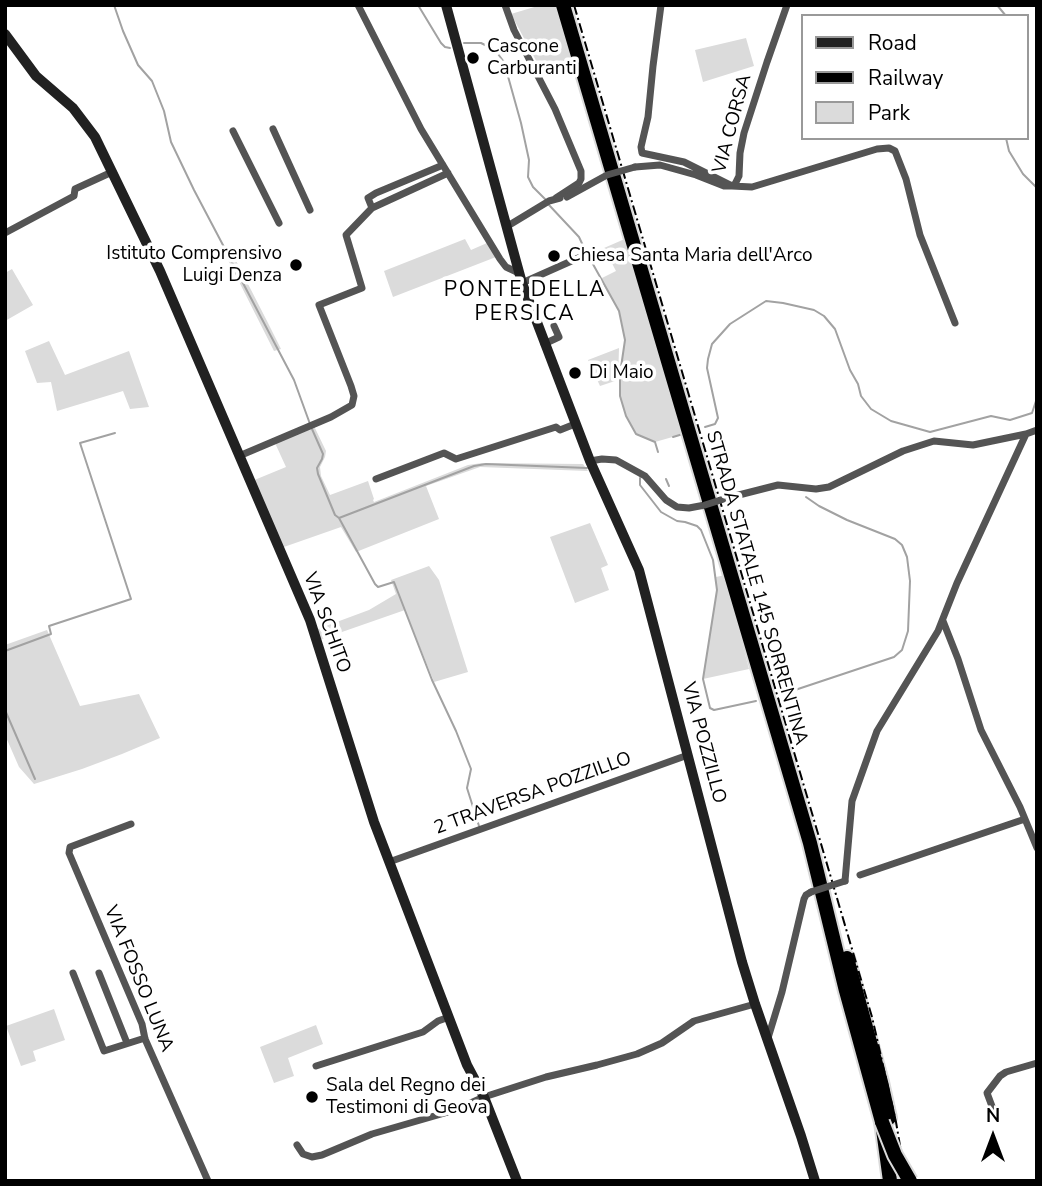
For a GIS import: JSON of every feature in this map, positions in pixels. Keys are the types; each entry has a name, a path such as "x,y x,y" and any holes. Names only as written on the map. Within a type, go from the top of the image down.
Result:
{"highway":[{"name":"STRADA STATALE 145 SORRENTINA","path":"564,5 789,770 867,1074 895,1155 911,1181"},
{"path":"816,868 830,902 879,1073 890,1181"}],"street":[{"path":"358,5 421,129 506,267 520,278 594,251"},
{"name":"VIA POZZILLO","path":"446,5 520,278 590,461 639,570 722,891 755,1004 815,1181"},
{"path":"505,5 513,30 555,109 582,179 506,227"},
{"path":"661,5 648,117 641,150 648,155 684,162 732,186 752,187 877,149 888,148 895,151 906,179 920,235 955,323"},
{"name":"VIA CORSA","path":"550,201 566,197 607,175 651,165 696,175 724,186 735,184 739,176 744,133 787,5"},
{"name":"VIA SCHITO","path":"5,34 36,76 73,108 95,137 160,271 310,620 374,822 467,1065 484,1097 517,1181"},
{"path":"273,129 310,210"},
{"path":"233,131 279,223"},
{"path":"372,208 369,198 376,193 443,165"},
{"path":"5,233 74,196 75,189 112,172"},
{"path":"239,456 352,405 354,396 351,386 318,305 362,288 346,235 372,208 448,173"},
{"path":"544,344 559,337 554,326"},
{"path":"376,479 444,453 456,459 556,427 560,430 575,424"},
{"path":"590,461 616,460 645,476 666,500 677,507 689,508 778,485 816,489 829,487 903,451 934,441 973,445 1037,430"},
{"path":"768,1039 804,900 811,892 845,881 852,801 869,749 943,621 957,583 1026,434"},
{"path":"943,621 981,730 1037,848"},
{"name":"2 TRAVERSA POZZILLO","path":"390,862 688,755"},
{"path":"860,875 1025,819"},
{"name":"VIA FOSSO LUNA","path":"131,824 70,848 69,853 142,1024 145,1038 208,1181"},
{"path":"73,973 104,1051 145,1038"},
{"path":"99,973 127,1043"},
{"path":"297,1144 303,1154 312,1157 322,1155 372,1134 455,1110 484,1097 545,1077 637,1054 662,1043 694,1021 755,1004"},
{"path":"316,1066 423,1032 449,1017"},
{"path":"993,1109 987,1093 1000,1076 1037,1063"}],"green space":[{"path":"541,5 557,5 574,58 541,70 511,14"},
{"path":"746,38 754,66 703,82 695,50"},
{"path":"627,238 683,434 655,442 636,434 626,416 620,396 625,340 619,311 600,279 616,271 604,248"},
{"path":"465,239 471,250 487,243 496,257 393,297 384,271"},
{"path":"229,247 281,349 274,351 223,250"},
{"path":"12,269 33,305 5,321 5,273"},
{"path":"49,341 65,375 129,351 149,407 130,409 123,391 57,411 51,382 37,383 25,351"},
{"path":"619,348 618,380 600,386 588,360"},
{"path":"314,426 326,451 320,467 330,495 368,481 374,502 468,465 482,463 583,464 588,471 480,467 426,486 439,519 356,552 341,527 281,548 252,481 286,467 275,443"},
{"path":"590,523 608,565 601,568 609,590 575,603 550,537"},
{"path":"429,566 439,580 468,672 434,682 405,610 319,640 315,630 369,610 396,594 391,580"},
{"path":"725,575 738,616 749,669 703,679 717,590 716,577"},
{"path":"47,630 80,706 139,694 160,738 82,769 34,784 19,767 5,735 5,645"},
{"path":"54,1009 65,1040 33,1051 36,1061 21,1066 6,1026"},
{"path":"316,1025 323,1044 288,1058 294,1076 274,1083 260,1047"}],"waterway":[{"path":"114,5 138,65 152,81 164,111 171,142 294,380 310,424"},
{"path":"418,5 441,43 450,48"},
{"path":"997,5 1004,14"},
{"path":"464,43 481,43 495,50 504,62 529,160 528,177 533,187 546,200"},
{"path":"1006,140 1009,151 1023,174 1037,188"},
{"path":"549,205 579,237 586,252"},
{"path":"589,257 619,311 625,340 620,396 626,416 636,434 655,442 658,452"},
{"path":"705,427 715,424 718,418 707,368 712,344 730,324 766,301 814,310 824,316 835,329 861,396 871,409 891,421 930,432 991,416 1010,420 1032,413 1037,398"},
{"path":"1037,370 1037,385"},
{"path":"312,429 323,454 317,468 318,474 335,515 339,518 474,466 486,464 587,468"},
{"path":"5,651 51,634 49,626 131,599 80,443 115,433"},
{"path":"673,437 683,434"},
{"path":"640,478 640,485 661,512 701,530 713,560 717,590 703,679 710,708 714,710 756,701"},
{"path":"666,479 669,486"},
{"path":"783,694 894,657 902,650 908,631 910,581 907,557 902,545 895,539 847,520 806,497"},
{"path":"339,518 375,584 378,587 394,582 432,680 471,769 467,788 479,826"},
{"path":"5,710 35,779"}],"tunnel":[{"path":"894,1154 897,1181"}],"railway":[{"path":"574,5 872,1017 896,1122 906,1181"}],"place":[{"name":"Cascone Carburanti","path":"473,58"},
{"name":"Chiesa Santa Maria dell'Arco","path":"554,256"},
{"name":"Istituto Comprensivo Luigi Denza","path":"296,265"},
{"name":"Di Maio","path":"575,373"},
{"name":"Sala del Regno dei Testimoni di Geova","path":"312,1097"}],"district":[{"name":"PONTE DELLA PERSICA","path":"525,303"}]}
